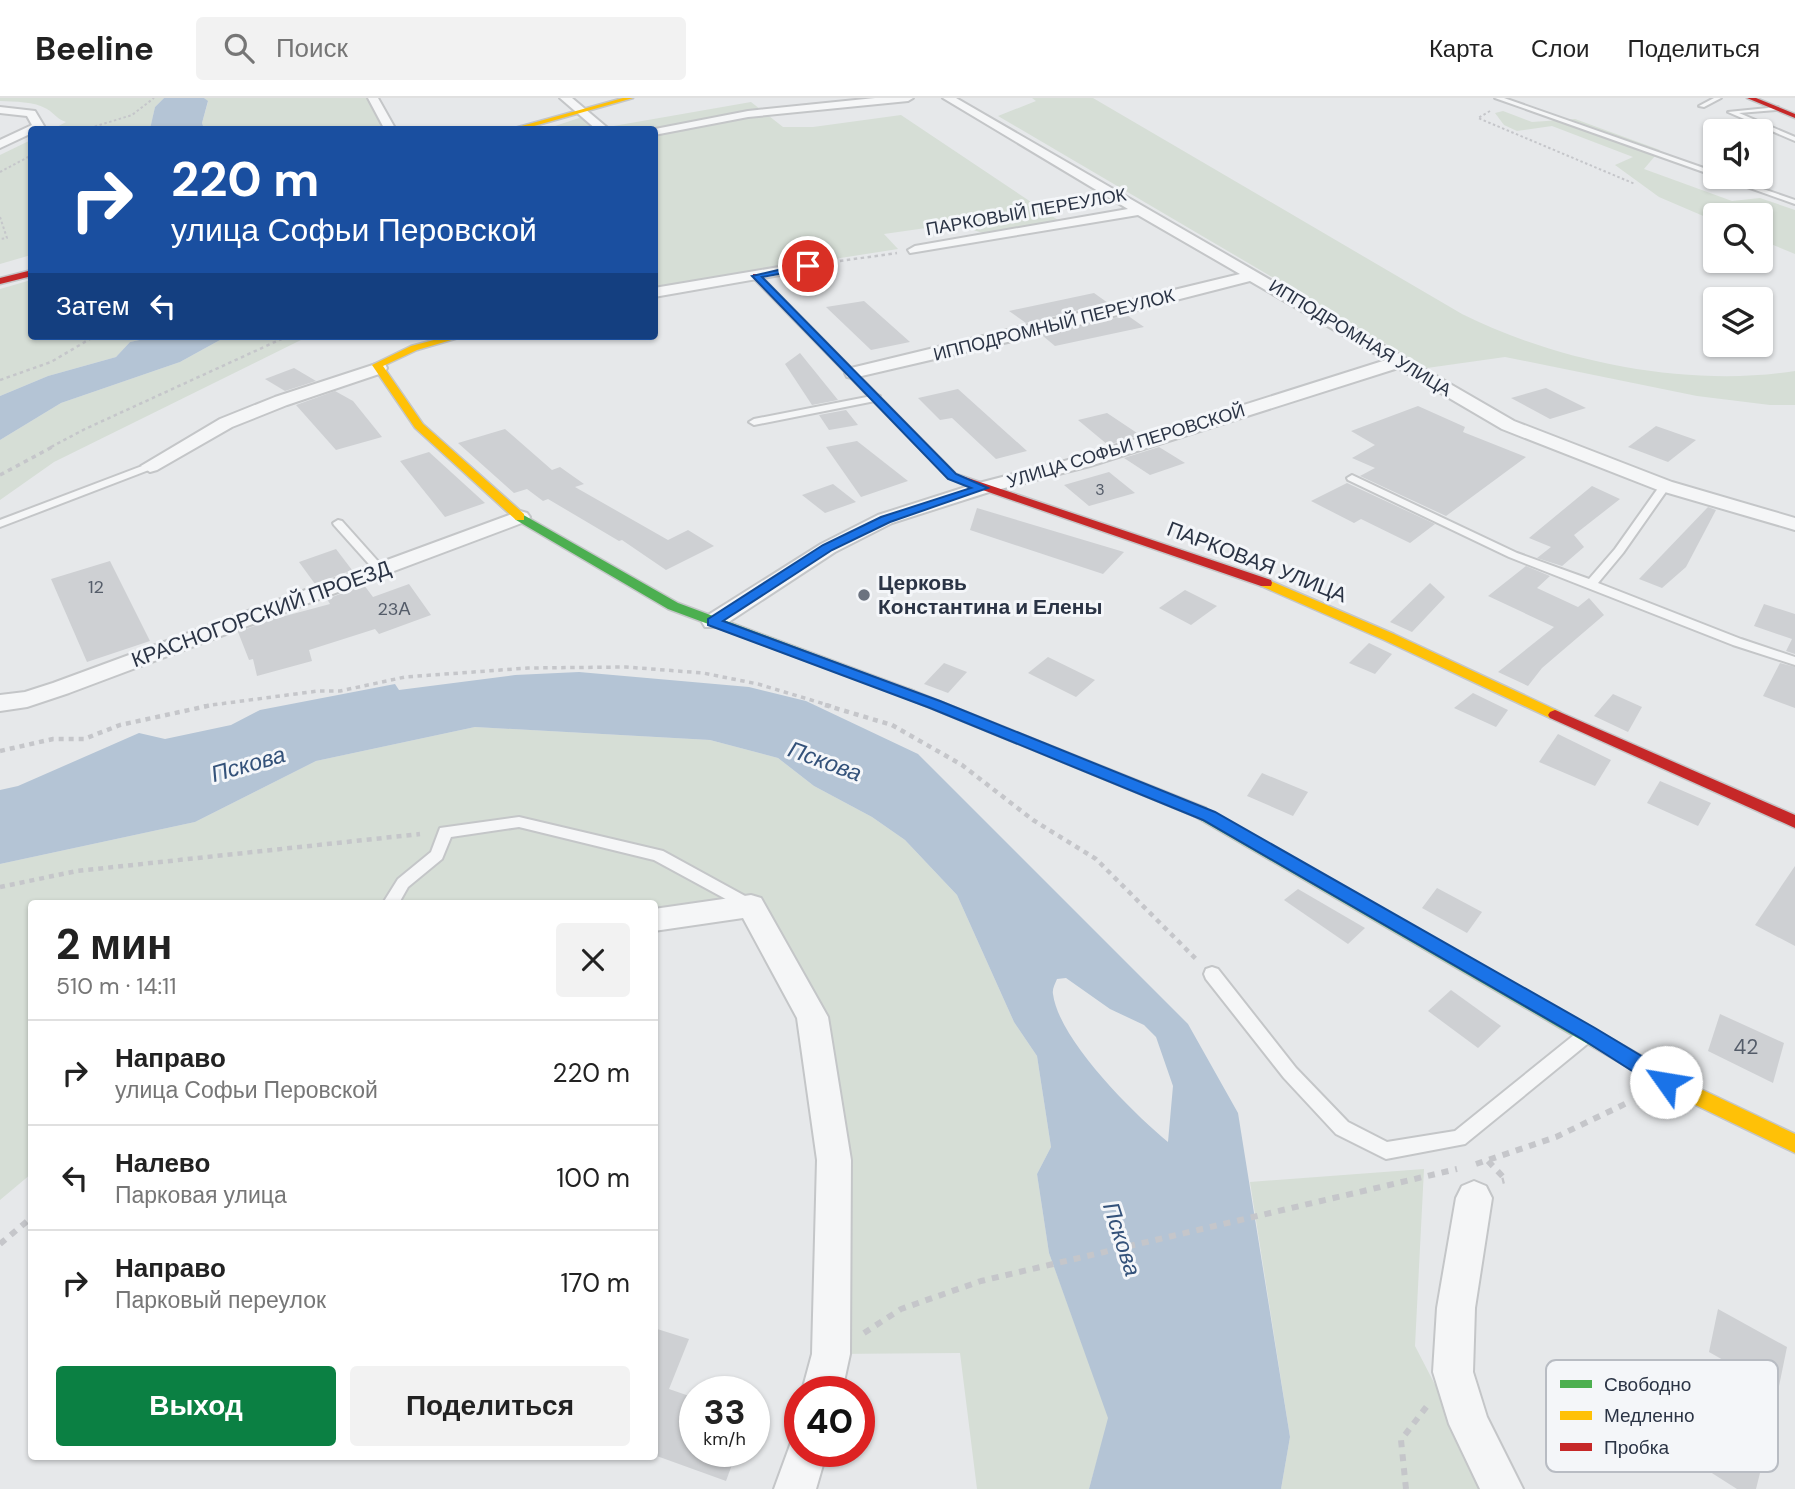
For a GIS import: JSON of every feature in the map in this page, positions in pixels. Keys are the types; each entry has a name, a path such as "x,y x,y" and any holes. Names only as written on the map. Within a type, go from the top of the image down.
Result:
{"street":[{"path":"373,98 389,126"},
{"path":"565,98 601,126"},
{"path":"545,126 630,98"},
{"path":"658,131 744,110 908,98"},
{"name":"ИППОДРОМНАЯ УЛИЦА","path":"948,98 1508,425 1665,486 1795,524"},
{"path":"1750,98 1795,116"},
{"path":"0,110 32,113 38,126"},
{"path":"523,126 584,111"},
{"path":"0,144 28,131"},
{"name":"ПАРКОВЫЙ ПЕРЕУЛОК","path":"915,250 1143,211"},
{"path":"658,292 808,266"},
{"path":"1,281 28,273"},
{"name":"ИППОДРОМНЫЙ ПЕРЕУЛОК","path":"853,373 1055,326 1255,275"},
{"name":"ПАРКОВАЯ УЛИЦА","path":"756,276 952,476 1260,582 1390,637 1626,749 1795,822"},
{"path":"150,466 226,423 378,366 414,348 445,340"},
{"name":"УЛИЦА СОФЬИ ПЕРОВСКОЙ","path":"713,622 828,548 886,519 982,488 1083,462 1398,362"},
{"path":"378,366 391,381 406,411 419,426 520,517 673,606 935,704 1209,816 1588,1033 1666,1082 1795,1143"},
{"name":"КРАСНОГОРСКИЙ ПРОЕЗД","path":"0,703 27,699 61,688 520,517"},
{"path":"658,918 751,906 813,1017 834,1160 831,1354 826,1376"},
{"path":"1490,1189 1456,1308 1453,1373 1469,1423 1502,1489"},
{"path":"795,1489 802,1467"}],"lane":[{"path":"1498,98 1703,170"},
{"path":"1702,106 1718,98"},
{"path":"1776,108 1731,112 1795,139"},
{"path":"1757,189 1795,202"},
{"path":"754,422 877,398"},
{"path":"0,524 150,466"},
{"path":"1352,478 1513,555 1737,642 1795,661"},
{"path":"1591,584 1619,551 1665,486"},
{"path":"338,523 380,570"},
{"path":"393,900 403,883 437,855 445,832 519,822 657,855 751,906"},
{"path":"1212,974 1290,1073 1342,1128 1386,1151 1459,1138 1588,1033"}],"path":[{"path":"101,126 140,113 154,98"},
{"path":"1506,101 1478,118 1635,184"},
{"path":"0,172 28,157"},
{"path":"0,217 7,238 0,239"},
{"path":"808,266 915,250"},
{"path":"0,380 51,362 88,340"},
{"path":"0,475 85,429 279,340"},
{"path":"0,751 53,739 84,739 120,724 219,703 318,691 340,691 405,677 528,668 626,667 703,673 758,684 892,725 962,765 1033,820 1096,859 1212,974"},
{"path":"0,887 77,871 445,832"},
{"path":"831,1354 901,1309 981,1281 1488,1161 1556,1137 1666,1082"},
{"path":"1488,1161 1490,1189"},
{"path":"0,1244 28,1220"},
{"path":"1406,1489 1401,1440 1453,1373"}],"shaded area":[{"path":"0,98 164,98 155,107 151,126 59,126 66,122 42,106 0,101"},
{"path":"204,98 369,98 385,126 203,126 208,102"},
{"path":"1032,98 1093,98 1462,314 1500,331 1582,358 1668,373 1712,376 1795,371 1795,405 1770,405 1697,396 1505,357 1427,368 998,116 1036,101"},
{"path":"751,102 783,127 813,127 901,115 1061,222 986,234 954,224 884,234 898,249 658,287 658,126 613,126"},
{"path":"1503,111 1532,122 1575,119 1660,150 1644,169 1732,201 1760,198 1795,210 1795,254 1773,245 1773,203 1703,203 1703,216 1659,197 1615,165 1633,157 1552,126 1517,131 1504,125 1495,113"},
{"path":"585,116 599,126 555,126"},
{"path":"28,141 28,256 0,264 0,155"},
{"path":"28,281 28,340 139,340 130,342 116,357 48,376 0,396 0,289"},
{"path":"220,340 301,340 54,462 0,500 0,440 61,403 180,362"},
{"path":"475,727 710,740 778,758 814,786 872,817 905,840 957,895 1014,1022 1037,1056 1051,1147 1037,1174 1049,1253 1109,1418 1089,1489 977,1489 960,1353 831,1354 851,1223 829,1024 765,914 658,926 658,900 28,900 28,1177 0,1200 0,864 195,822 316,761"},
{"path":"1424,1169 1415,1346 1489,1489 1281,1489 1290,1437 1250,1182"}],"water":[{"path":"164,98 204,98 208,101 203,126 151,126 155,107"},
{"path":"220,340 180,362 61,403 0,440 0,396 48,376 116,357 130,342"},
{"name":"Пскова","path":"579,672 749,687 806,701 918,754 1188,1024 1238,1113 1290,1437 1281,1489 1089,1489 1108,1418 1049,1253 1037,1174 1051,1147 1037,1056 1014,1022 957,895 905,840 872,817 814,786 778,758 710,740 475,727 316,761 195,822 0,864 0,790 18,786 139,733 165,739 231,725 260,710 395,684 399,690 515,675","holes":["1066,978 1110,1009 1144,1025 1156,1037 1173,1086 1168,1142 1118,1095 1083,1053 1058,1012 1053,992 1057,979"]}],"building":[{"path":"1094,293 1108,303 1026,323 1009,311"},
{"path":"864,301 910,342 871,350 826,307"},
{"path":"1127,315 1144,327 1055,346 1043,336"},
{"path":"800,353 838,400 812,405 785,364"},
{"path":"294,368 316,381 285,391 265,379"},
{"path":"1546,388 1586,408 1550,419 1511,398"},
{"path":"958,389 1027,451 996,459 952,418 940,420 918,398"},
{"path":"335,391 353,401 382,437 336,450 296,405"},
{"path":"1418,406 1465,427 1463,432 1526,457 1446,516 1360,476 1375,468 1352,458 1375,445 1351,431"},
{"path":"846,410 858,425 829,430 819,415"},
{"path":"1107,413 1140,435 1108,445 1078,420"},
{"path":"1656,426 1696,440 1668,462 1628,447"},
{"path":"505,429 552,470 560,467 584,484 575,487 668,540 688,530 714,546 666,570 622,540 619,541 548,499 543,501 527,489 514,493 458,443"},
{"path":"857,441 908,481 861,497 826,447"},
{"path":"1159,447 1185,463 1150,475 1124,458"},
{"path":"429,452 485,503 445,517 400,461"},
{"path":"1109,472 1135,493 1089,506 1064,485"},
{"path":"1347,483 1435,524 1410,543 1361,519 1354,523 1311,501"},
{"path":"833,484 856,502 825,513 802,495"},
{"path":"1592,486 1620,499 1574,535 1584,547 1562,566 1537,558 1551,547 1529,538"},
{"path":"1708,507 1716,510 1686,567 1662,588 1639,579"},
{"path":"977,508 1124,552 1103,574 970,530"},
{"path":"336,549 352,570 315,584 299,562"},
{"path":"110,561 150,641 87,662 51,579"},
{"path":"1526,566 1550,576 1537,588 1578,607 1589,598 1604,615 1542,668 1528,686 1498,672 1554,627 1488,596"},
{"path":"1430,583 1445,597 1412,632 1390,622"},
{"path":"409,584 431,615 379,634 375,629 309,650 312,661 257,676 253,659 249,660 238,632 330,604 327,599 364,585 373,597"},
{"path":"1185,590 1217,606 1191,625 1159,608"},
{"path":"1764,604 1795,614 1795,654 1786,651 1792,639 1754,626"},
{"path":"1369,643 1392,654 1375,674 1349,663"},
{"path":"1048,657 1095,680 1076,697 1028,673"},
{"path":"944,663 967,672 948,693 924,684"},
{"path":"1780,663 1795,667 1795,708 1763,696"},
{"path":"1473,693 1508,710 1496,727 1454,708"},
{"path":"1613,694 1642,707 1628,732 1594,716"},
{"path":"1558,734 1611,760 1595,786 1539,762"},
{"path":"1262,773 1308,792 1293,816 1247,796"},
{"path":"1660,781 1711,803 1698,826 1647,803"},
{"path":"1795,866 1795,946 1755,925"},
{"path":"1437,888 1482,912 1467,933 1422,908"},
{"path":"1298,889 1365,928 1348,944 1284,900"},
{"path":"1451,990 1501,1026 1478,1048 1428,1011"},
{"path":"1720,1014 1784,1043 1773,1083 1708,1051"},
{"path":"1718,1309 1787,1347 1778,1391 1778,1360 1723,1360 1709,1352"},
{"path":"658,1329 689,1339 669,1389 679,1392 679,1464 658,1456"},
{"path":"687,1467 731,1467 726,1481"},
{"path":"1710,1472 1760,1472 1756,1489 1737,1489"}],"traffic: fast":[{"path":"520,517 673,606 909,694"},
{"path":"1200,812 1688,1092"}],"traffic: slow":[{"path":"525,126 630,98"},
{"path":"445,340 414,348 377,365 419,426 520,517"},
{"path":"1266,583 1555,715"},
{"path":"909,694 1200,812"},
{"path":"1688,1092 1795,1144"}],"traffic: jam":[{"path":"1750,98 1795,116"},
{"path":"0,281 28,274"},
{"path":"756,276 952,476 1266,583"},
{"path":"1555,715 1795,822"}],"place":[{"name":"Церковь Константина и Елены","path":"864,595"}],"route":[{"path":"808,266 756,276 952,476 982,488 886,519 828,548 713,622 935,704 1209,816 1588,1033 1666,1082"}]}
